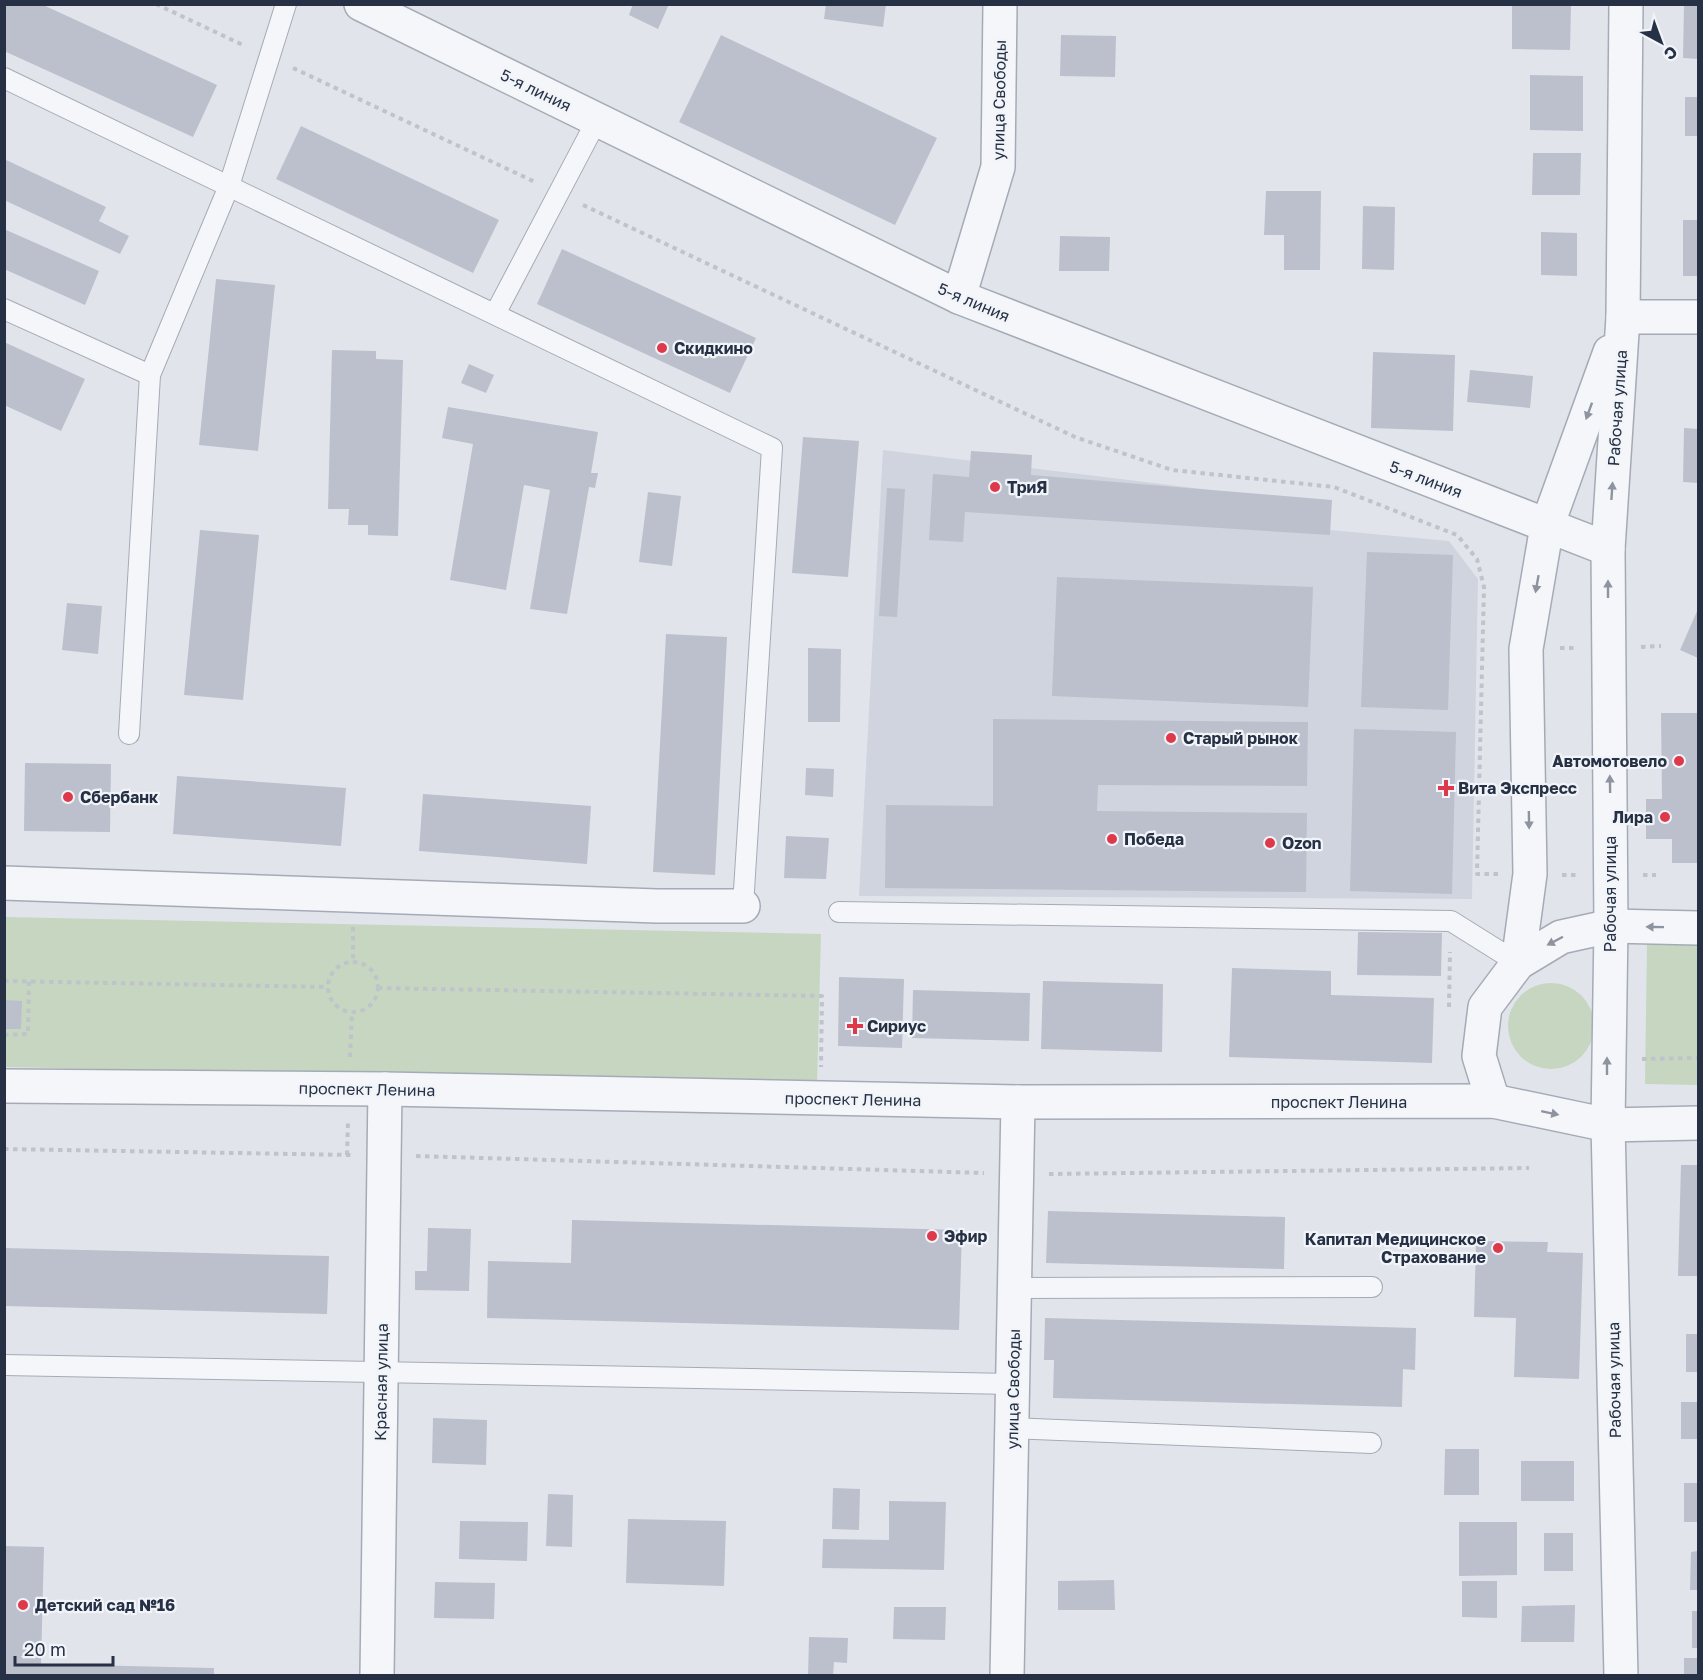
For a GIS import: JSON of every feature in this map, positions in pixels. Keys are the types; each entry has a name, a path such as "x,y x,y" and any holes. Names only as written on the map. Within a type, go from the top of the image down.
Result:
{"street":[{"name":"5-я линия","path":"361,4 959,297 1608,549"},
{"name":"улица Свободы","path":"959,297 998,167 1000,4"},
{"name":"Рабочая улица","path":"1621,1676 1607,1059 1611,926 1608,549 1623,316 1626,4"},
{"path":"1518,963 1530,874 1526,649 1547,526 1623,316 1698,317"},
{"path":"4,883 657,906 743,906"},
{"path":"1492,1101 1479,1056 1485,1006 1518,963 1561,937 1611,926 1698,928"},
{"name":"проспект Ленина","path":"4,1086 385,1089 1018,1102 1492,1101 1608,1125 1698,1123"},
{"name":"Красная улица","path":"377,1676 385,1089"},
{"name":"улица Свободы","path":"1007,1676 1018,1102"}],"lane":[{"path":"129,734 150,375 229,186 286,4"},
{"path":"4,78 772,448 743,906"},
{"path":"495,314 597,120"},
{"path":"4,309 150,375"},
{"path":"839,912 1451,921 1518,963"},
{"path":"1015,1288 1372,1287"},
{"path":"4,1365 1013,1384"},
{"path":"1012,1428 1371,1443"}],"path":[{"path":"156,4 1075,437 1172,470 1334,487 1457,535 1477,559 1484,587 1477,874 1656,875"},
{"path":"1483,650 1661,646"},
{"path":"1449,1011 1451,921"},
{"path":"353,962 371,970 378,988 376,997 370,1005 352,1013 335,1005 327,987 335,969 353,962"},
{"path":"4,981 327,987"},
{"path":"4,1035 28,1034 29,981"},
{"path":"378,988 822,996 820,1098"},
{"path":"1607,1059 1698,1058"},
{"path":"4,1149 384,1155 1017,1174 1529,1168"}],"shaded area":[{"name":"Старый рынок","path":"883,450 1325,504 1330,530 1449,541 1478,579 1472,899 859,896"}],"green space":[{"path":"5,917 821,934 817,1084 5,1067"},
{"path":"1647,943 1698,944 1698,1085 1645,1084"},
{"path":"1551,983 1575,990 1587,1002 1594,1026 1587,1050 1575,1062 1551,1069 1527,1062 1515,1050 1508,1026 1515,1002 1527,990"}],"building":[{"path":"4,4 41,4 217,85 193,137 4,51"},
{"path":"633,4 669,4 658,29 629,15"},
{"path":"826,4 886,4 883,27 824,19"},
{"path":"1512,4 1571,5 1570,50 1512,49"},
{"path":"1684,4 1698,4 1698,59 1683,58"},
{"path":"721,35 937,138 895,225 679,122"},
{"path":"1061,35 1116,36 1115,77 1060,76"},
{"path":"1530,75 1583,76 1583,131 1530,130"},
{"path":"1685,97 1698,97 1698,136 1685,136"},
{"path":"301,126 499,220 473,273 276,179"},
{"path":"1533,153 1581,153 1580,195 1532,195"},
{"path":"4,159 106,207 99,221 129,236 120,254 4,200"},
{"path":"1266,191 1321,191 1320,270 1284,270 1284,235 1264,235"},
{"path":"1363,206 1395,207 1394,270 1362,269"},
{"path":"1683,220 1698,220 1698,276 1683,276"},
{"path":"4,229 99,271 85,305 4,269"},
{"path":"1541,232 1577,233 1577,276 1541,275"},
{"path":"1060,236 1110,237 1109,271 1059,271"},
{"path":"562,249 756,338 730,393 537,304"},
{"path":"216,279 275,285 258,451 199,445"},
{"path":"4,342 85,379 61,431 4,405"},
{"path":"332,350 376,351 376,359 403,360 398,536 368,535 368,525 348,525 349,509 328,509"},
{"path":"1373,352 1455,355 1453,431 1371,428"},
{"path":"469,364 494,375 486,393 461,383"},
{"path":"1470,370 1533,376 1530,408 1467,402"},
{"path":"448,407 598,432 591,473 598,473 595,488 589,487 567,614 530,609 550,490 524,485 506,590 450,580 473,444 442,438"},
{"path":"1684,428 1698,429 1698,483 1683,482"},
{"path":"803,437 859,441 848,577 792,573"},
{"path":"971,451 1032,455 1031,475 1332,500 1330,535 965,512 963,542 929,540 933,474 969,477"},
{"path":"887,488 905,489 897,617 879,616"},
{"path":"648,492 681,496 672,566 639,562"},
{"path":"200,530 259,535 243,700 184,695"},
{"path":"1367,552 1453,555 1448,710 1361,707"},
{"path":"1057,577 1313,587 1308,707 1052,696"},
{"path":"67,603 102,606 98,654 62,650"},
{"path":"1698,609 1698,658 1680,650"},
{"path":"666,634 727,637 715,875 653,872"},
{"path":"808,648 841,649 840,722 808,722"},
{"path":"1661,713 1698,713 1698,863 1672,863 1672,839 1646,839 1646,799 1662,799"},
{"path":"993,719 1308,722 1307,786 1098,785 1097,811 1307,813 1306,892 885,888 886,805 993,806"},
{"path":"1354,729 1456,732 1452,894 1350,891"},
{"name":"Сбербанк","path":"25,763 111,764 110,832 24,831"},
{"path":"806,768 834,769 833,797 805,795"},
{"path":"177,776 346,788 341,846 173,834"},
{"path":"423,794 591,806 587,864 419,851"},
{"path":"786,836 829,838 826,879 784,878"},
{"path":"1358,932 1442,933 1441,976 1357,975"},
{"path":"1232,968 1331,971 1331,995 1434,998 1432,1063 1229,1057"},
{"path":"839,977 904,979 902,1048 838,1046"},
{"path":"1043,981 1163,984 1162,1052 1041,1049"},
{"path":"913,990 1030,993 1029,1041 912,1038"},
{"path":"4,1000 22,1001 21,1029 4,1029"},
{"path":"1681,1165 1698,1165 1698,1276 1678,1276"},
{"path":"1048,1211 1285,1217 1284,1269 1046,1263"},
{"path":"572,1220 962,1230 959,1330 487,1318 488,1261 571,1263"},
{"path":"428,1228 471,1229 469,1291 415,1290 415,1271 427,1271"},
{"path":"1476,1241 1548,1242 1547,1252 1583,1253 1579,1379 1514,1377 1516,1318 1474,1317"},
{"path":"4,1248 329,1256 327,1314 4,1306"},
{"path":"1045,1318 1416,1328 1415,1370 1403,1369 1402,1407 1053,1398 1054,1360 1044,1360"},
{"path":"1686,1334 1698,1334 1698,1372 1686,1372"},
{"path":"1681,1402 1698,1402 1698,1439 1681,1439"},
{"path":"433,1418 487,1420 486,1465 432,1463"},
{"path":"1445,1449 1479,1449 1479,1495 1444,1495"},
{"path":"1521,1461 1574,1461 1574,1501 1521,1501"},
{"path":"1684,1483 1698,1483 1698,1522 1684,1522"},
{"path":"833,1488 860,1489 859,1530 832,1529"},
{"path":"548,1494 573,1495 572,1547 546,1546"},
{"path":"889,1501 946,1502 944,1570 822,1568 823,1539 889,1540"},
{"path":"628,1519 726,1521 724,1586 626,1583"},
{"path":"460,1521 528,1522 527,1561 459,1559"},
{"path":"1459,1522 1517,1522 1517,1575 1459,1576"},
{"path":"1544,1533 1573,1533 1573,1571 1544,1571"},
{"name":"Детский сад №16","path":"4,1546 44,1547 41,1664 214,1668 214,1676 4,1676"},
{"path":"1698,1551 1698,1590 1690,1590 1691,1552"},
{"path":"1114,1580 1115,1610 1058,1610 1058,1581"},
{"path":"1462,1581 1497,1581 1497,1618 1462,1617"},
{"path":"435,1582 495,1583 494,1619 434,1618"},
{"path":"1575,1605 1574,1642 1521,1642 1522,1606"},
{"path":"894,1607 946,1607 945,1640 893,1639"},
{"path":"1692,1611 1698,1611 1698,1648 1692,1648"},
{"path":"809,1637 848,1638 847,1663 834,1662 833,1676 808,1676"},
{"path":"1684,1658 1698,1658 1698,1676 1684,1676"}],"place":[{"name":"Скидкино","path":"662,348"},
{"name":"ТриЯ","path":"995,487"},
{"name":"Старый рынок","path":"1171,738"},
{"name":"Автомотовело","path":"1679,761"},
{"name":"Вита Экспресс","path":"1446,788"},
{"name":"Сбербанк","path":"68,797"},
{"name":"Лира","path":"1665,817"},
{"name":"Победа","path":"1112,839"},
{"name":"Ozon","path":"1270,843"},
{"name":"Сириус","path":"855,1026"},
{"name":"Эфир","path":"932,1236"},
{"name":"Капитал Медицинское Страхование","path":"1498,1248"},
{"name":"Детский сад №16","path":"23,1605"}]}
